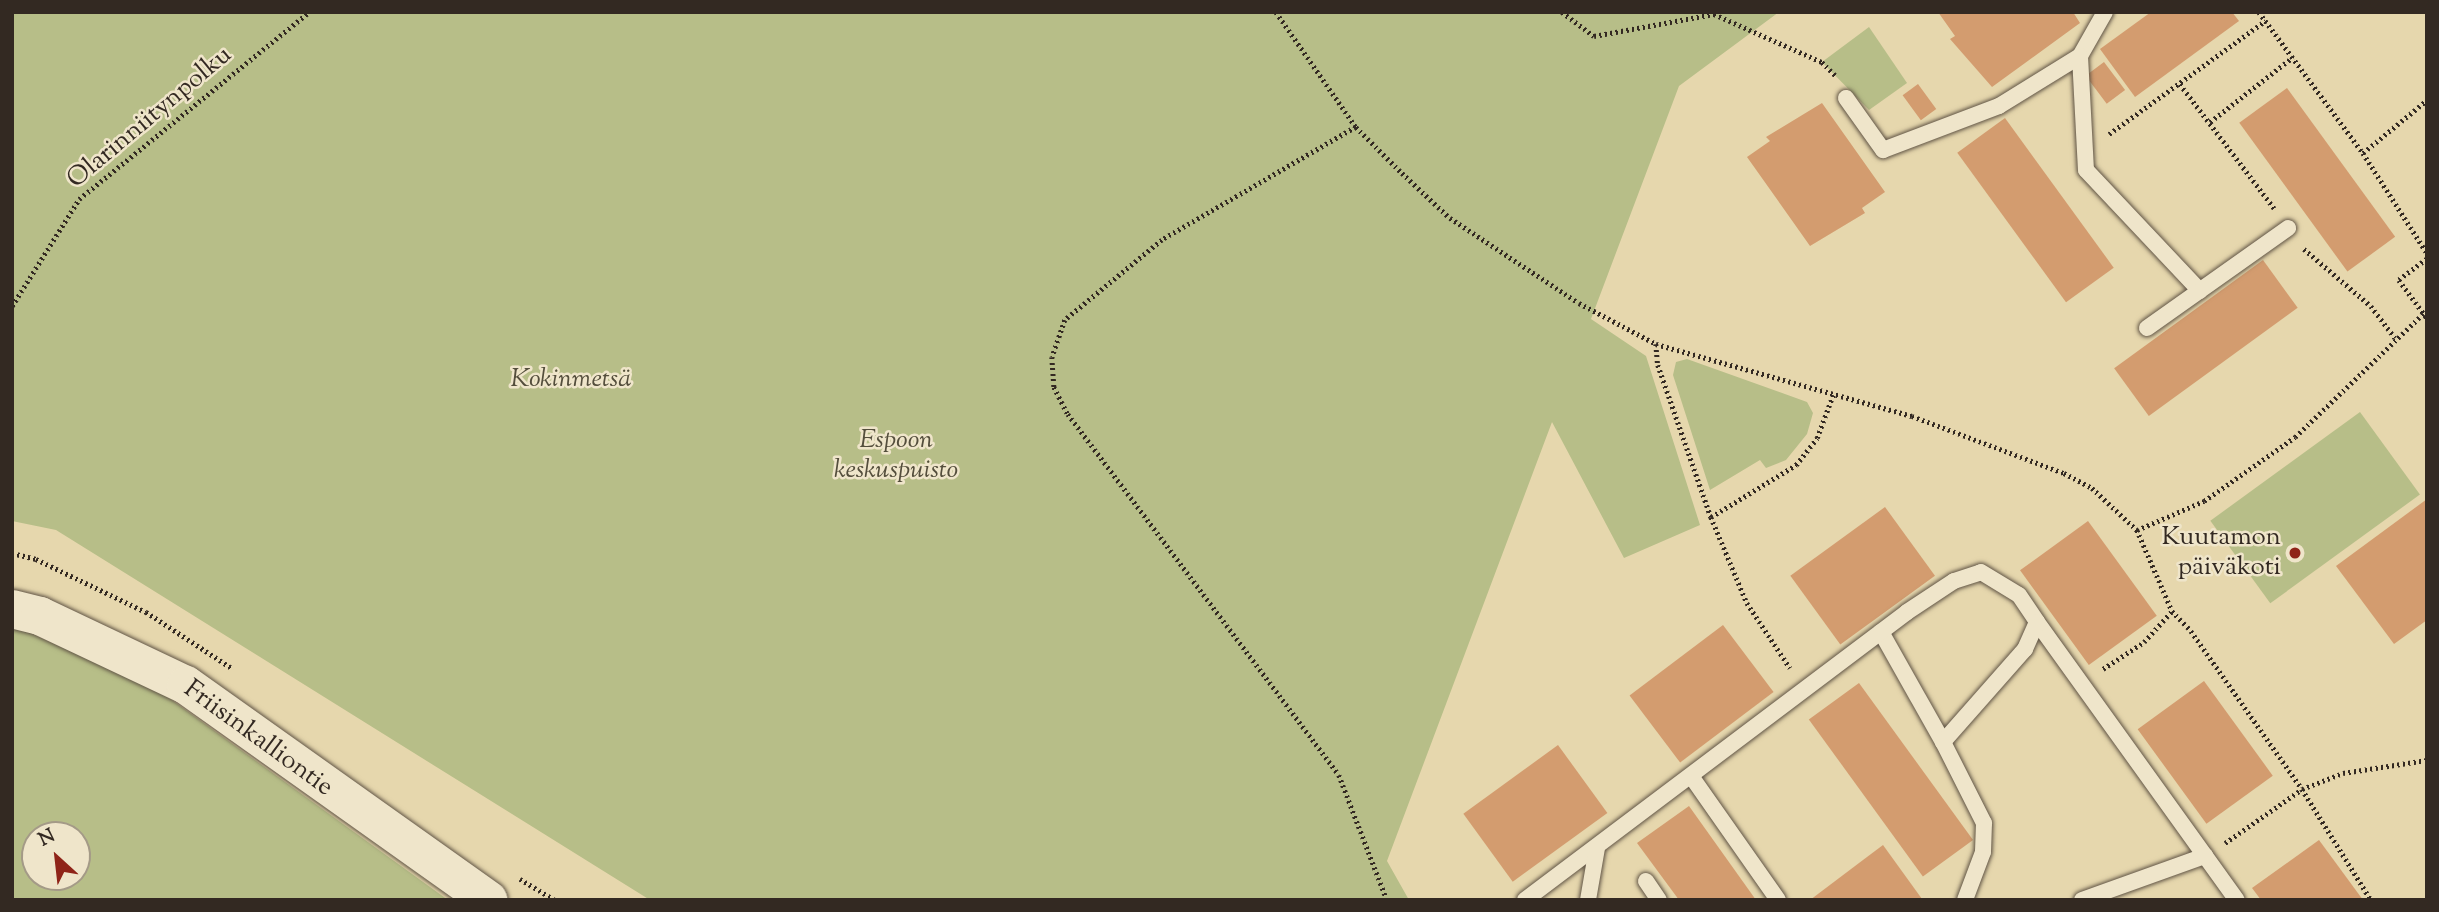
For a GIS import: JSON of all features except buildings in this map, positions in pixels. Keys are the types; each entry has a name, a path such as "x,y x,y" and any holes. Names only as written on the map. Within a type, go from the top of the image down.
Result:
{"main road":[{"name":"Friisinkalliontie","path":"12,609 82,635 186,685 488,900"}],"lane":[{"path":"1846,98 1883,150 1999,106 2080,56 2105,12"},
{"path":"2080,56 2086,170 2200,290"},
{"path":"2147,328 2288,229"},
{"path":"1531,898 1881,632 1954,581 1981,572 2019,595 2236,900"},
{"path":"1944,742 2025,649 2037,622"},
{"path":"1881,632 1944,742 1984,823 1980,863 1965,900"},
{"path":"1691,776 1778,900"},
{"path":"1588,900 1597,848"},
{"path":"2082,900 2205,856"},
{"path":"1646,881 1660,900"}],"path":[{"name":"Olarinniitynpolku","path":"12,306 79,199 309,12"},
{"path":"1276,12 1356,127 1450,218 1579,303 1656,344 1912,416 2064,473 2092,488 2137,530 2172,611 2191,631 2302,789 2371,900"},
{"path":"1562,12 1594,36 1714,14 1822,62 1841,82"},
{"path":"2259,12 2363,153 2427,253"},
{"path":"2084,136 2113,133 2265,21"},
{"path":"2210,122 2293,57"},
{"path":"2180,84 2299,245 2371,306 2395,338"},
{"path":"2363,153 2427,100"},
{"path":"1356,127 1162,240 1065,320 1052,357 1054,387 1068,414 1339,775 1387,900"},
{"path":"2137,530 2204,501 2295,437 2395,338 2425,316 2399,280 2427,259"},
{"path":"1656,344 1658,365 1711,517 1747,603 1805,690"},
{"path":"1711,517 1796,465 1817,438 1833,395"},
{"path":"2082,684 2144,642 2172,611"},
{"path":"2205,856 2302,789 2343,773 2427,760"}],"green space":[{"name":"Kokinmetsä","path":"12,12 1779,12 1679,86 1591,319 1646,356 1700,525 1624,558 1552,422 1387,861 1409,900 650,900 56,530 12,521"},
{"path":"1869,27 1907,83 1869,110 1822,62"},
{"path":"1687,359 1807,402 1813,413 1807,434 1786,460 1766,468 1760,460 1710,490 1673,375 1676,362"},
{"path":"2360,412 2420,495 2270,603 2210,521"},
{"path":"12,625 158,690 448,900 12,900"}],"place":[{"name":"Kuutamon päiväkoti","path":"2295,553"}],"park label":[{"name":"Espoon keskuspuisto","path":"896,456"}]}
